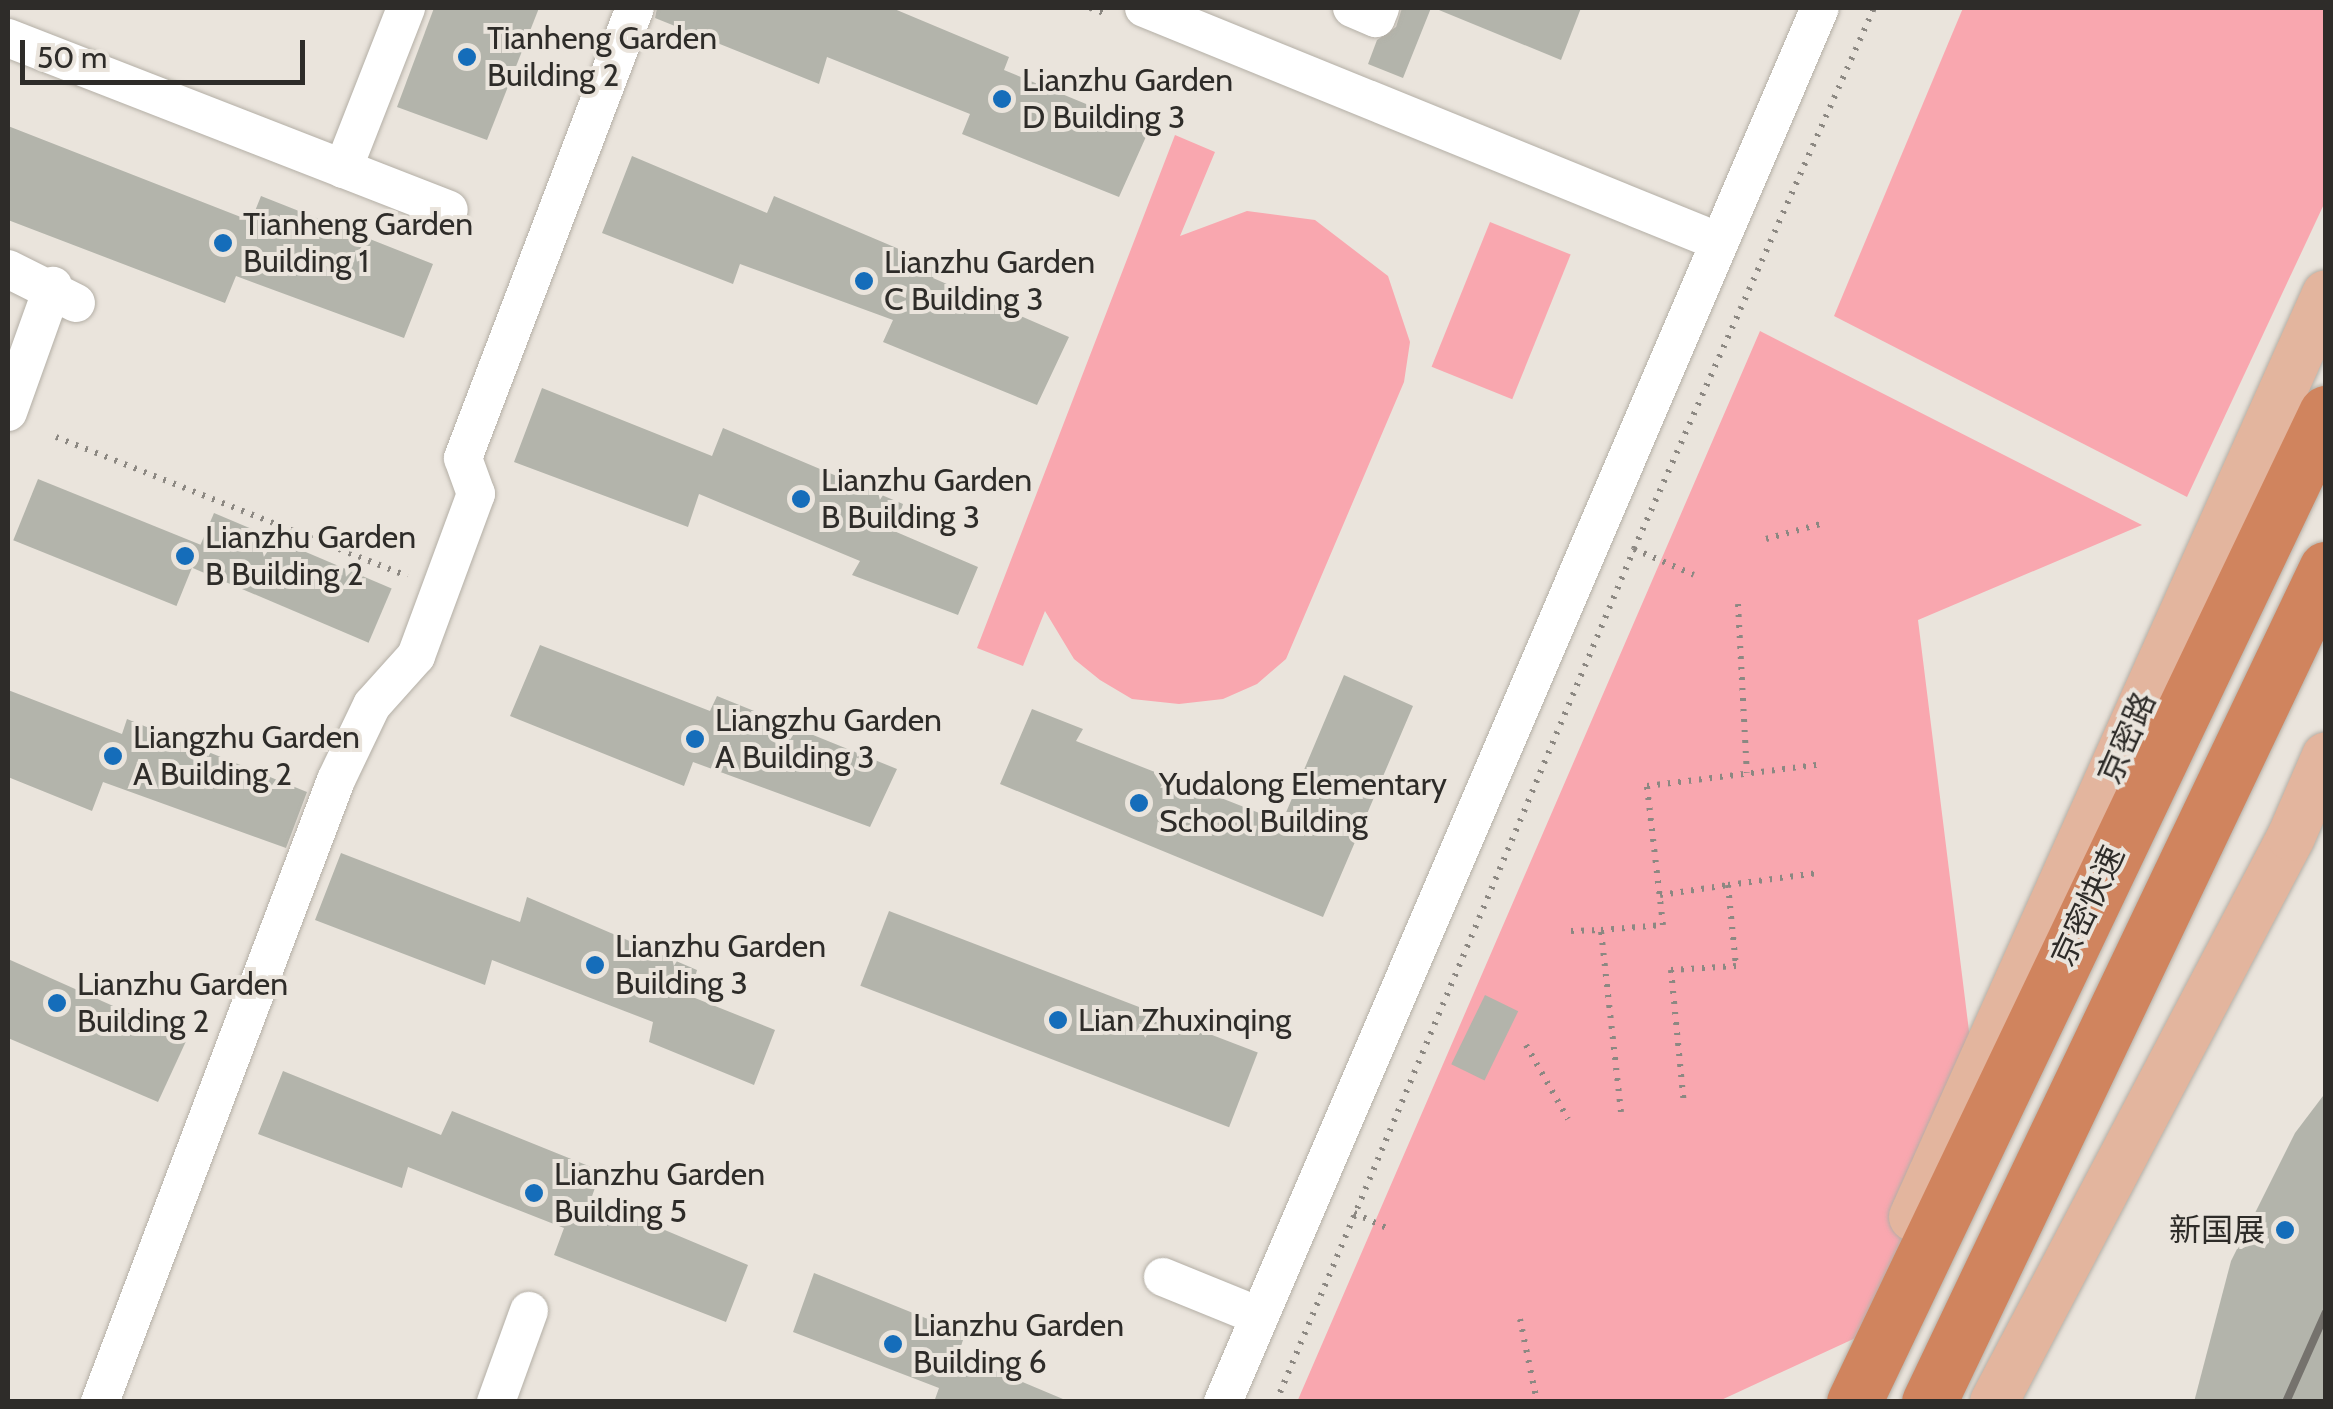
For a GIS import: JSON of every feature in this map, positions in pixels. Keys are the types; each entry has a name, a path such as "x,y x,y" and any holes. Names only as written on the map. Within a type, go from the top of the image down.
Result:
{"highway":[{"name":"京密快速","path":"1854,1402 2326,413"},
{"path":"1929,1402 2326,569"}],"main road":[{"name":"京密路","path":"1830,1402 2326,294"},
{"path":"1994,1402 2291,836 2326,756"}],"street":[{"path":"343,169 406,8"},
{"path":"100,1402 336,780 372,705 416,656 476,494 463,458 635,8"},
{"path":"1144,8 1353,75 1718,241"},
{"path":"1352,8 1376,18 1380,8"},
{"path":"1223,1402 1820,8"},
{"path":"8,38 449,210"},
{"path":"8,268 64,295 8,412"},
{"path":"1163,1277 1259,1316"},
{"path":"496,1402 529,1311"}],"path":[{"path":"1276,1402 1634,550 1874,8"},
{"path":"56,437 441,590"},
{"path":"1766,539 1821,524"},
{"path":"1634,550 1694,575"},
{"path":"1738,604 1747,773"},
{"path":"1571,931 1662,925 1647,786 1823,764"},
{"path":"1659,896 1818,873"},
{"path":"1684,1104 1671,970 1736,966 1728,886"},
{"path":"1601,930 1620,1112"},
{"path":"1526,1044 1568,1120"},
{"path":"1354,1213 1391,1230"},
{"path":"1520,1319 1537,1402"}],"shaded area":[{"path":"1963,8 2325,8 2325,202 2187,497 1834,316"},
{"path":"1175,135 1215,152 1180,236 1247,211 1315,220 1388,276 1410,342 1404,382 1286,659 1257,684 1223,699 1179,704 1132,699 1100,680 1074,659 1045,611 1023,666 977,648"},
{"path":"1490,222 1571,255 1512,399 1432,367"},
{"path":"1760,331 2142,525 1918,620 1984,1152 1912,1312 1719,1401 1297,1402"}],"building":[{"name":"Tianheng Garden Building 2","path":"434,8 539,8 487,140 397,107"},
{"name":"Lianzhu Garden D Building 3","path":"657,8 892,8 1009,57 1004,70 1149,130 1119,197 962,134 970,114 827,57 819,84 655,18"},
{"path":"1402,8 1431,8 1403,78 1368,64 1377,40 1396,27"},
{"path":"1434,8 1581,8 1561,60"},
{"name":"Tianheng Garden Building 1","path":"8,126 251,221 261,196 433,264 404,338 236,276 225,303 8,220"},
{"name":"Lianzhu Garden C Building 3","path":"632,156 767,213 774,196 939,266 933,278 1069,337 1037,405 883,342 893,320 740,264 733,284 602,233"},
{"name":"Lianzhu Garden B Building 3","path":"542,388 712,456 723,428 903,504 894,531 978,567 958,615 852,575 860,561 699,494 688,527 514,462"},
{"path":"38,479 201,545 176,606 13,540"},
{"path":"214,513 392,588 369,643 191,567"},
{"name":"Liangzhu Garden A Building 3","path":"540,645 710,711 717,696 897,769 870,827 693,762 684,786 510,716"},
{"name":"Yudalong Elementary School Building","path":"1344,675 1413,706 1323,917 1000,784 1032,709 1083,729 1076,741 1282,822"},
{"name":"Liangzhu Garden A Building 2","path":"8,690 122,734 127,719 307,792 286,848 103,782 92,811 8,777"},
{"name":"Lianzhu Garden Building 3","path":"341,853 520,922 527,897 697,970 690,996 775,1030 754,1085 649,1042 653,1022 492,960 485,985 315,920"},
{"name":"Lian Zhuxinqing","path":"889,911 1258,1053 1229,1127 860,986"},
{"name":"Lianzhu Garden Building 2","path":"8,959 187,1039 158,1102 8,1038"},
{"path":"1485,995 1518,1011 1485,1080 1451,1064"},
{"name":"Lianzhu Garden Building 5","path":"283,1071 441,1135 452,1111 601,1171 591,1199 748,1265 726,1322 554,1255 564,1228 408,1167 402,1188 258,1134"},
{"name":"新国展","path":"2326,1092 2326,1402 2194,1402 2231,1261 2295,1133"},
{"name":"Lianzhu Garden Building 6","path":"814,1273 965,1334 958,1355 1070,1402 934,1402 939,1388 793,1332"}],"railway":[{"path":"2286,1402 2326,1312"}],"place":[{"name":"Tianheng Garden Building 2","path":"467,57"},
{"name":"Lianzhu Garden D Building 3","path":"1002,99"},
{"name":"Tianheng Garden Building 1","path":"223,243"},
{"name":"Lianzhu Garden C Building 3","path":"864,281"},
{"name":"Lianzhu Garden B Building 3","path":"801,499"},
{"name":"Lianzhu Garden B Building 2","path":"185,556"},
{"name":"Liangzhu Garden A Building 3","path":"695,739"},
{"name":"Liangzhu Garden A Building 2","path":"113,756"},
{"name":"Yudalong Elementary School Building","path":"1139,803"},
{"name":"Lianzhu Garden Building 3","path":"595,965"},
{"name":"Lianzhu Garden Building 2","path":"57,1003"},
{"name":"Lian Zhuxinqing","path":"1058,1020"},
{"name":"Lianzhu Garden Building 5","path":"534,1193"},
{"name":"新国展","path":"2285,1230"},
{"name":"Lianzhu Garden Building 6","path":"893,1344"}]}
